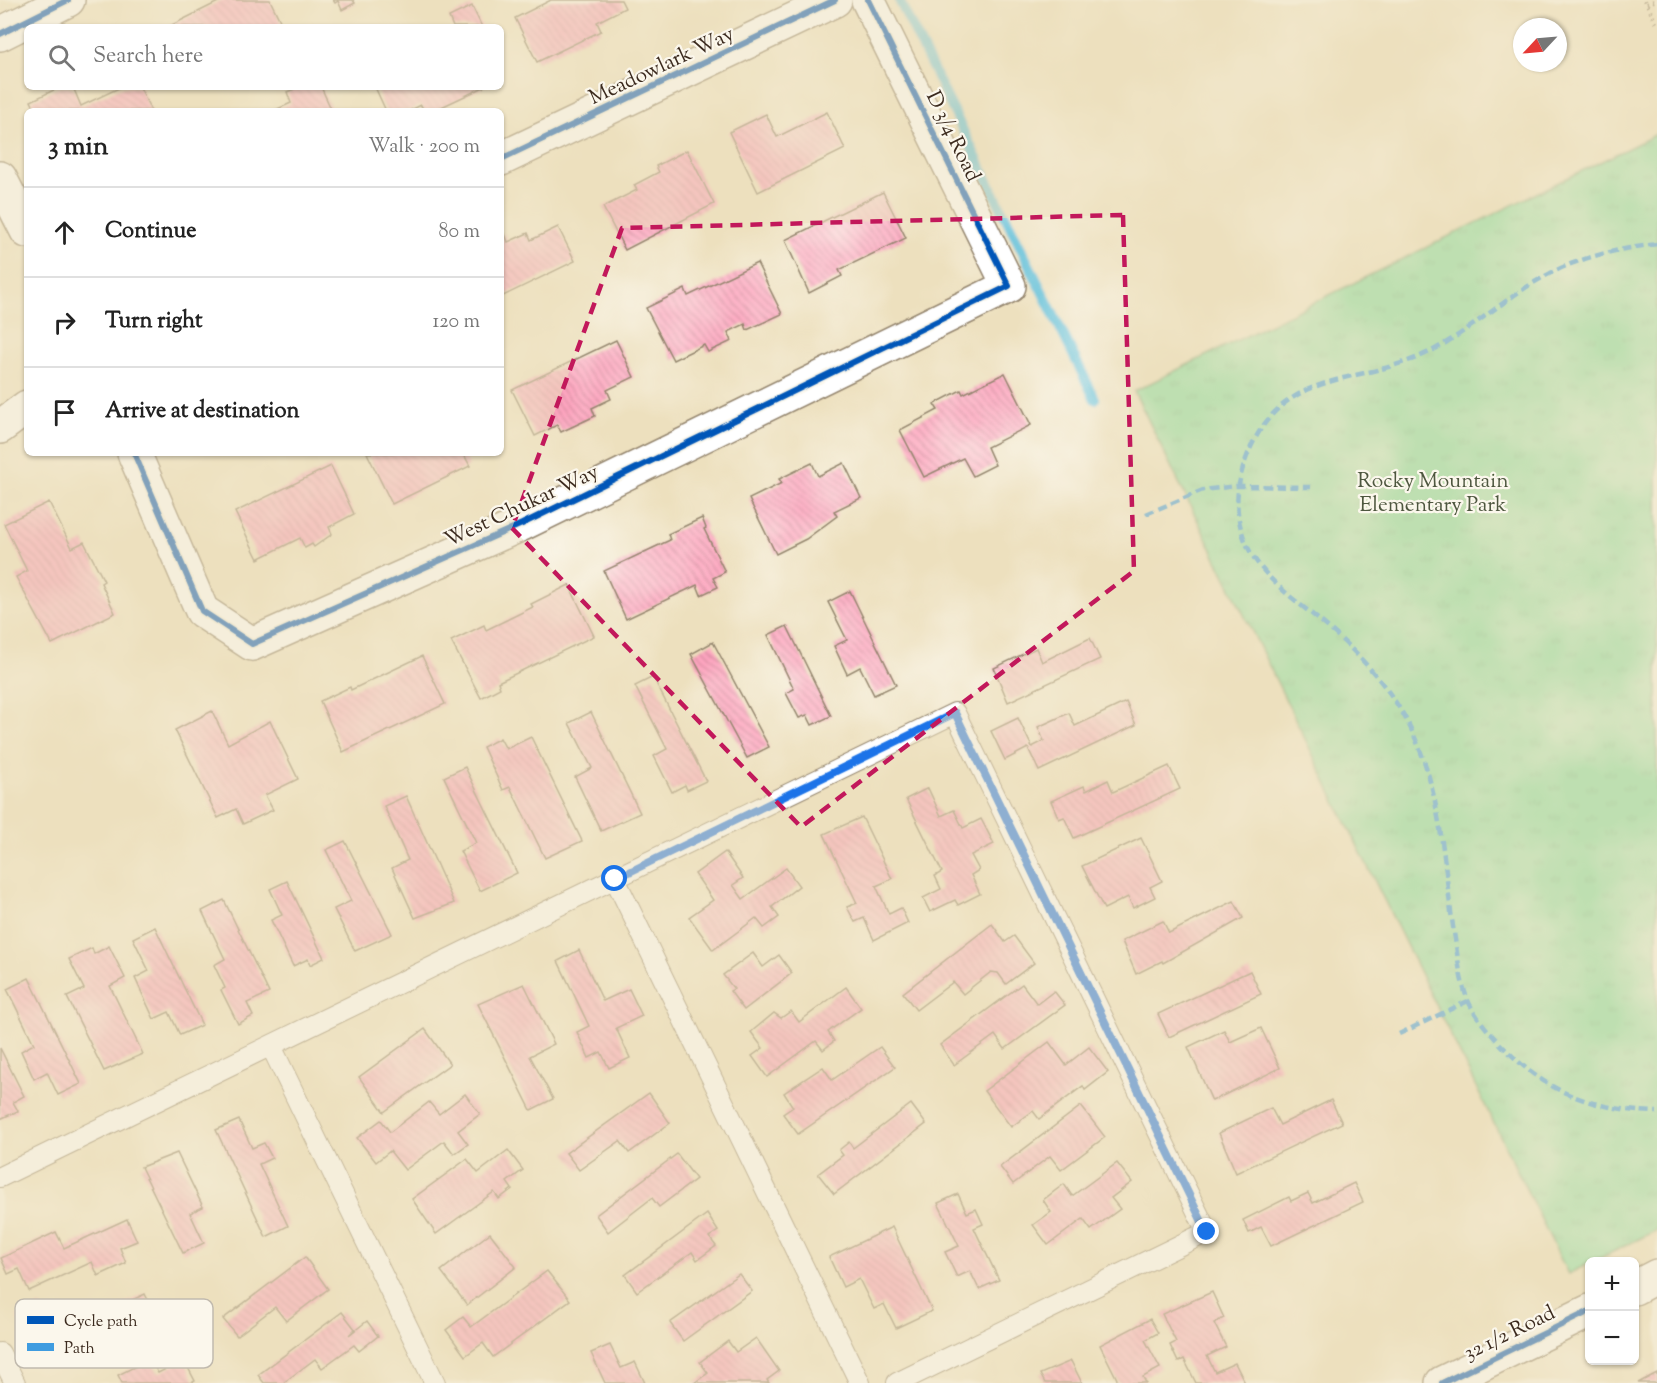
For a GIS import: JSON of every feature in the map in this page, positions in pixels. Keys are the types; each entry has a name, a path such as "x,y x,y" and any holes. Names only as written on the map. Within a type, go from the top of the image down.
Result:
{"street":[{"path":"0,34 68,0"},
{"name":"Meadowlark Way","path":"504,158 835,0"},
{"name":"D 3/4 Road","path":"868,0 1009,286"},
{"path":"0,178 24,225"},
{"name":"West Chukar Way","path":"135,456 202,611 252,644 522,524 1009,286"},
{"path":"0,427 24,409"},
{"path":"1639,1286 1657,1276"},
{"name":"32 1/2 Road","path":"1442,1383 1585,1313"}],"lane":[{"path":"0,1178 955,713 1207,1232 897,1383"},
{"path":"615,879 860,1383"},
{"path":"271,1046 435,1383"},
{"path":"0,1353 15,1383"}],"path":[{"path":"1656,0 1646,2 1657,26"}],"highlighted area":[{"path":"1123,215 1134,571 801,827 512,528 622,228"}],"green space":[{"name":"Rocky Mountain Elementary Park","path":"1657,134 1657,1230 1602,1257 1585,1257 1585,1266 1568,1274 1134,391"}],"building":[{"path":"222,0 270,0 282,24 174,24"},
{"path":"333,0 353,0 355,3 342,10 338,1 335,3"},
{"path":"551,0 621,0 625,8 597,22 601,31 537,62 515,18"},
{"path":"472,6 481,24 452,24 449,17"},
{"path":"54,90 74,90 81,106 115,90 141,90 150,108 34,108 31,101"},
{"path":"322,90 331,108 280,108 291,103 287,92"},
{"path":"376,90 478,90 439,108 422,108 421,105 415,108 385,108"},
{"path":"827,112 845,149 758,192 729,132 766,114 777,137"},
{"path":"687,150 714,204 625,250 603,207 637,190 634,185 659,172 656,166"},
{"path":"883,192 906,238 839,270 842,276 809,293 785,240"},
{"path":"558,227 575,261 504,296 504,234 508,242 528,233 531,240"},
{"path":"757,263 782,314 747,330 745,324 728,332 732,341 708,352 704,345 673,360 646,308 685,289 688,296"},
{"path":"616,340 634,377 607,390 611,399 592,408 595,416 561,432 557,425 535,436 512,390"},
{"path":"1005,373 1031,425 987,447 995,465 973,476 963,458 924,477 900,430 938,410 934,404 961,390 963,394"},
{"path":"368,456 465,456 470,466 392,504"},
{"path":"812,463 818,476 844,463 861,498 834,511 837,516 806,539 776,554 749,499 782,483 779,479"},
{"path":"331,466 354,514 329,527 332,534 314,547 312,544 305,548 300,538 258,559 235,512"},
{"path":"49,502 72,548 84,542 104,581 101,583 115,613 52,644 16,577 27,571 4,524"},
{"path":"702,518 706,528 704,529 725,572 713,578 718,587 701,595 697,585 626,619 604,571 670,540 668,534"},
{"path":"569,585 594,636 498,682 500,688 481,698 451,641 484,625 486,630 533,607 531,604"},
{"path":"850,591 896,685 874,695 860,667 847,674 834,646 847,640 828,602"},
{"path":"787,626 831,716 812,725 807,715 799,718 786,693 794,689 768,635"},
{"path":"1090,638 1100,659 1008,702 994,668 1036,648 1042,662"},
{"path":"713,642 769,747 747,758 691,654"},
{"path":"422,656 445,704 343,752 320,701 350,687 351,690"},
{"path":"653,677 706,781 687,790 685,785 672,792 654,756 667,749 635,686"},
{"path":"1126,702 1136,725 1039,771 1028,748 1005,760 991,731 1018,718 1032,747 1044,741 1038,727 1069,713 1075,726"},
{"path":"212,711 228,744 270,721 298,779 265,795 273,810 243,824 236,809 218,818 175,730"},
{"path":"591,712 640,813 601,831 575,777 592,768 569,723"},
{"path":"531,737 582,841 545,858 510,787 503,790 483,747 500,738 506,749"},
{"path":"1169,766 1180,789 1074,838 1064,817 1059,819 1051,801 1084,786 1086,791 1108,780 1113,792"},
{"path":"465,767 517,873 480,891 460,851 476,843 444,777"},
{"path":"928,788 941,816 954,810 963,828 981,819 994,844 971,855 979,870 971,875 980,894 958,905 955,900 930,912 923,898 941,889 935,876 942,872 906,799"},
{"path":"406,796 454,903 415,918 392,868 408,860 384,806"},
{"path":"862,817 892,879 876,886 889,914 901,908 908,923 874,940 864,918 855,922 847,907 857,903 824,834"},
{"path":"1141,838 1162,881 1150,887 1155,897 1133,908 1128,897 1104,909 1082,866"},
{"path":"345,841 392,934 355,951 334,909 351,901 326,850"},
{"path":"725,852 743,878 733,885 743,899 786,868 799,886 772,907 779,917 764,928 756,918 713,950 689,917 713,900 695,874"},
{"path":"287,881 324,958 310,965 308,959 293,966 271,920 282,915 270,889"},
{"path":"224,900 269,993 247,1003 253,1016 238,1024 221,990 225,988 214,965 225,959 202,911"},
{"path":"1234,901 1243,918 1163,963 1162,961 1136,974 1122,941 1163,921 1169,933"},
{"path":"992,924 1005,942 1014,936 1034,963 1006,984 998,973 991,972 963,994 953,982 916,1010 903,993"},
{"path":"155,927 202,1025 180,1035 169,1012 154,1019 135,978 149,971 133,938"},
{"path":"109,946 125,978 110,986 143,1054 104,1071 67,997 84,989 69,959 92,948 94,954"},
{"path":"579,950 603,1001 629,989 642,1016 616,1028 630,1058 609,1068 601,1052 589,1058 577,1032 589,1026 558,961"},
{"path":"753,953 763,967 779,955 792,973 744,1010 730,991 734,989 723,975"},
{"path":"1250,971 1261,994 1169,1037 1158,1014"},
{"path":"29,978 81,1084 58,1095 47,1072 34,1079 21,1051 34,1044 7,989"},
{"path":"524,984 554,1044 530,1056 553,1099 531,1110 478,1004"},
{"path":"1022,984 1037,1004 1054,991 1065,1005 1005,1049 995,1035 954,1065 940,1045"},
{"path":"846,987 861,1008 828,1032 834,1041 823,1050 816,1041 767,1077 752,1056 763,1048 751,1032 774,1013 781,1018 791,1011 799,1022"},
{"path":"1261,1028 1280,1068 1212,1101 1188,1047 1224,1030 1230,1042"},
{"path":"425,1029 450,1064 384,1112 359,1077"},
{"path":"1049,1042 1066,1065 1089,1047 1108,1072 1085,1090 1083,1086 1039,1119 1033,1111 1011,1127 984,1091"},
{"path":"880,1047 895,1067 798,1134 783,1114 793,1107 784,1093 823,1067 832,1080"},
{"path":"0,1048 24,1096 13,1102 18,1111 0,1119"},
{"path":"649,1093 670,1123 629,1153 620,1141 579,1170 566,1153"},
{"path":"465,1094 480,1114 458,1131 468,1144 454,1154 444,1141 405,1170 390,1151 376,1162 357,1138 381,1120 390,1132 429,1102 439,1114"},
{"path":"1331,1100 1342,1123 1236,1173 1219,1133 1271,1108 1280,1125"},
{"path":"911,1104 926,1124 834,1194 818,1174 843,1155 839,1150 849,1142 853,1148"},
{"path":"1081,1106 1105,1137 1061,1170 1050,1156 1013,1184 1000,1167"},
{"path":"239,1120 252,1148 264,1143 272,1158 259,1164 288,1226 266,1237 216,1130"},
{"path":"508,1150 523,1170 507,1182 512,1189 499,1199 494,1192 436,1234 412,1199 467,1159 478,1173"},
{"path":"177,1153 203,1207 190,1213 204,1243 183,1253 141,1167"},
{"path":"677,1154 696,1179 659,1207 652,1198 608,1232 596,1215"},
{"path":"1117,1163 1132,1182 1111,1198 1120,1209 1091,1230 1083,1219 1048,1245 1033,1225 1051,1212 1043,1200 1064,1184 1072,1196"},
{"path":"1354,1183 1363,1202 1271,1246 1261,1227 1249,1233 1243,1220 1289,1197 1291,1201 1308,1193 1313,1203"},
{"path":"958,1194 967,1213 976,1209 983,1224 974,1228 999,1280 979,1289 970,1271 957,1277 945,1252 959,1246 938,1203"},
{"path":"707,1214 718,1231 709,1237 716,1246 697,1260 692,1252 637,1292 625,1275"},
{"path":"127,1219 137,1241 120,1248 126,1263 98,1276 92,1262 29,1291 19,1269 8,1274 1,1258 56,1232 64,1248"},
{"path":"892,1227 932,1311 896,1328 884,1304 874,1309 859,1279 843,1287 829,1257"},
{"path":"490,1233 516,1267 467,1305 441,1271"},
{"path":"305,1257 328,1289 286,1321 275,1307 237,1336 223,1319"},
{"path":"547,1271 570,1300 493,1357 483,1343 465,1356 446,1330 463,1317 471,1327"},
{"path":"739,1274 752,1291 683,1341 670,1323"},
{"path":"1212,1292 1224,1318 1214,1323 1226,1347 1207,1356 1215,1372 1235,1363 1245,1383 1196,1383 1184,1359 1178,1362 1170,1345 1176,1342 1162,1314"},
{"path":"145,1294 148,1299 134,1299"},
{"path":"342,1312 355,1329 349,1335 367,1321 378,1336 359,1351 354,1345 322,1368 315,1359 283,1383 264,1383 258,1375"},
{"path":"1150,1319 1158,1333 1145,1340 1160,1368 1143,1377 1146,1383 1119,1383 1100,1345"},
{"path":"756,1338 779,1371 767,1380 769,1383 694,1383 708,1373 700,1362 728,1341 736,1352"},
{"path":"610,1345 621,1368 635,1362 645,1383 605,1383 591,1353"},
{"path":"1071,1361 1082,1383 1045,1383 1040,1374"},
{"path":"132,1368 155,1368 158,1373 168,1368 188,1368 195,1381 191,1383 122,1383 118,1375"},
{"path":"1657,1373 1657,1383 1638,1383"}],"waterway":[{"path":"899,0 1095,399"}],"marked path":[{"path":"1657,244 1629,248 1575,262 1520,291 1437,348 1409,361 1327,382 1303,392 1281,406 1262,428 1242,470 1237,501 1242,532 1261,567 1280,588 1361,658 1392,697 1409,725 1429,777 1440,830 1461,976 1467,998 1478,1017 1493,1037 1519,1062 1556,1088 1572,1096 1605,1106 1657,1112"},
{"path":"1146,514 1203,490 1236,486 1311,487"},
{"path":"1399,1034 1468,1001"}],"cycle path":[{"path":"0,34 68,0"},
{"path":"504,158 835,0"},
{"path":"135,456 202,611 252,644 522,524 1009,286 868,0"},
{"path":"1442,1383 1585,1313"}],"route":[{"path":"615,879 955,713 1207,1232"}]}
